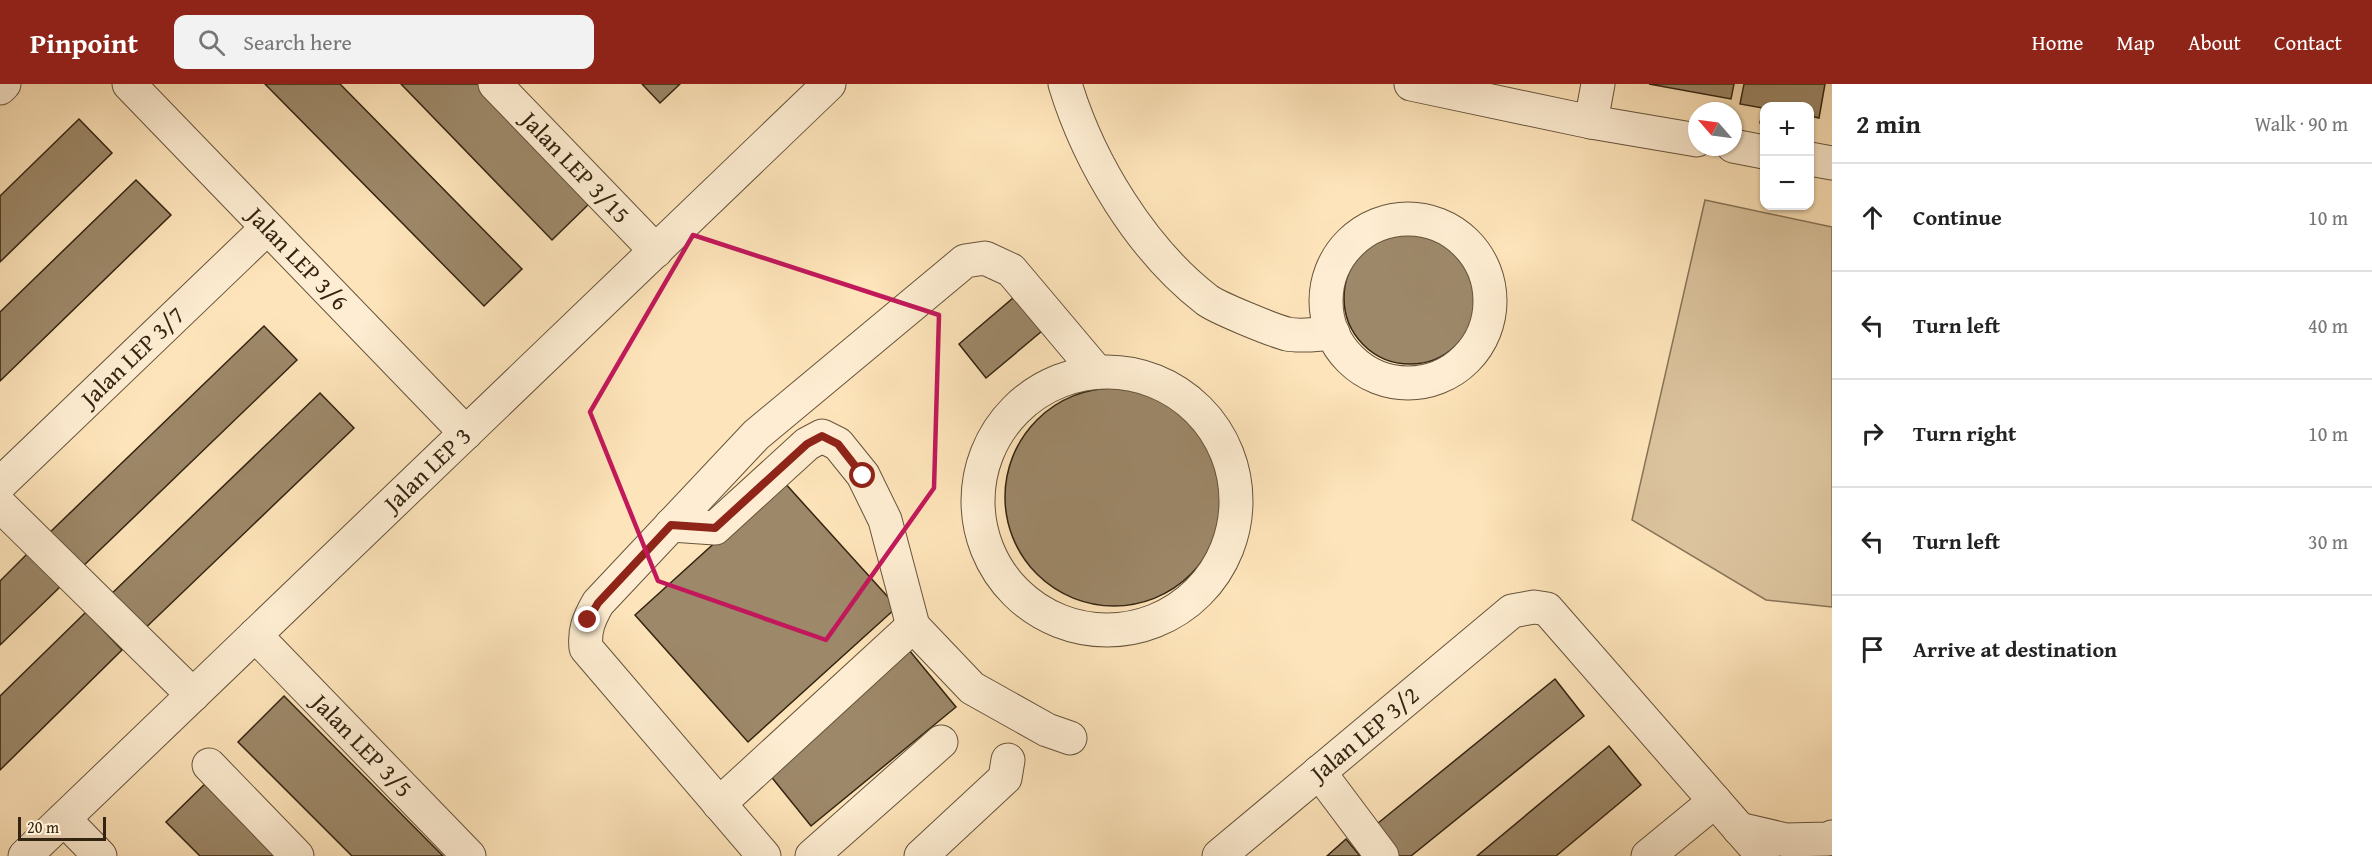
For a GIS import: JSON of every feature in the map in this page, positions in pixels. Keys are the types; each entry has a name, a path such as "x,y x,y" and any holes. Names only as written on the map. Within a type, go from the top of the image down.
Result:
{"street":[{"path":"0,88 4,84"},
{"name":"Jalan LEP 3/6","path":"129,84 466,433"},
{"name":"Jalan LEP 3/15","path":"495,84 656,251"},
{"name":"Jalan LEP 3","path":"25,856 829,84"},
{"path":"1065,84 1071,106 1115,195 1156,252 1208,301 1286,334 1333,333"},
{"path":"1411,84 1591,122 1688,138"},
{"path":"1591,122 1598,84"},
{"path":"1742,148 1760,151"},
{"path":"1814,160 1832,163"},
{"path":"1400,219 1419,219 1437,224 1454,233 1468,245 1480,261 1490,297 1488,316 1473,351 1444,375 1407,384 1388,381 1355,364 1333,333 1327,315 1326,296 1330,277 1349,244 1372,228 1400,219"},
{"name":"Jalan LEP 3/7","path":"0,484 267,228"},
{"path":"764,856 586,648 585,636 588,620 598,603 756,435 965,261 985,258 1011,270 1097,372 1125,372 1152,379 1177,392 1198,409 1216,431 1228,456 1235,483 1236,511 1231,539 1220,564 1197,594 1182,607 1158,620 1131,628 1104,631 1076,627 1050,618 1026,603 1006,583 991,560 981,533 978,506 980,477 988,451 1002,426 1021,405 1043,388 1069,377 1097,372"},
{"path":"671,525 715,528 807,444 822,436 838,444 863,476 885,520 913,626 972,688 1047,730 1070,738"},
{"path":"0,505 193,695"},
{"name":"Jalan LEP 3/2","path":"1219,856 1512,611 1534,607 1547,609 1715,801"},
{"path":"719,804 913,626"},
{"name":"Jalan LEP 3/5","path":"255,635 469,856"},
{"path":"812,856 941,742"},
{"path":"921,856 1005,778 1008,760"},
{"path":"209,765 297,856"},
{"path":"1319,772 1382,856"},
{"path":"1648,856 1715,801 1763,856"},
{"path":"64,819 100,856"},
{"path":"1739,829 1786,840 1832,837"}],"highlighted area":[{"path":"693,235 939,315 934,488 826,640 658,581 590,412"}],"shaded area":[{"path":"1705,200 1832,227 1832,607 1766,600 1632,520"}],"building":[{"path":"265,84 340,84 522,269 484,306"},
{"path":"401,84 481,84 593,200 552,240"},
{"path":"642,84 680,84 660,103"},
{"path":"1649,84 1734,84 1731,99"},
{"path":"1744,84 1825,84 1819,118 1814,117 1814,102 1760,102 1760,107 1742,104 1740,102"},
{"path":"79,119 112,153 0,262 0,196"},
{"path":"136,180 171,215 0,381 0,312"},
{"path":"1410,232 1435,237 1456,252 1471,273 1476,298 1471,323 1456,344 1435,359 1410,364 1385,359 1364,344 1349,323 1344,298 1349,273 1364,252 1385,237"},
{"path":"1020,292 1048,326 986,378 959,344"},
{"path":"264,326 297,360 77,572 44,538"},
{"path":"1114,388 1135,390 1156,396 1175,406 1191,420 1205,436 1215,455 1221,476 1223,497 1221,518 1215,539 1205,558 1191,574 1175,588 1156,598 1135,604 1114,606 1093,604 1072,598 1053,588 1037,574 1023,558 1013,539 1007,518 1005,497 1007,476 1013,455 1023,436 1037,420 1053,406 1072,396 1093,390"},
{"path":"320,393 354,428 136,637 103,602"},
{"path":"783,481 897,607 748,742 635,615"},
{"path":"29,552 61,586 0,645 0,581"},
{"path":"86,612 122,650 0,770 0,696"},
{"path":"909,650 956,707 811,826 765,769"},
{"path":"1555,679 1584,716 1411,856 1394,856 1372,828"},
{"path":"284,696 443,856 352,856 238,742"},
{"path":"1609,746 1641,785 1556,856 1477,856"},
{"path":"211,778 286,856 200,856 166,822"},
{"path":"1346,839 1360,856 1327,856"}],"route":[{"path":"588,620 598,603 671,525 715,528 775,476 807,444 822,436 838,444 863,476"}]}
